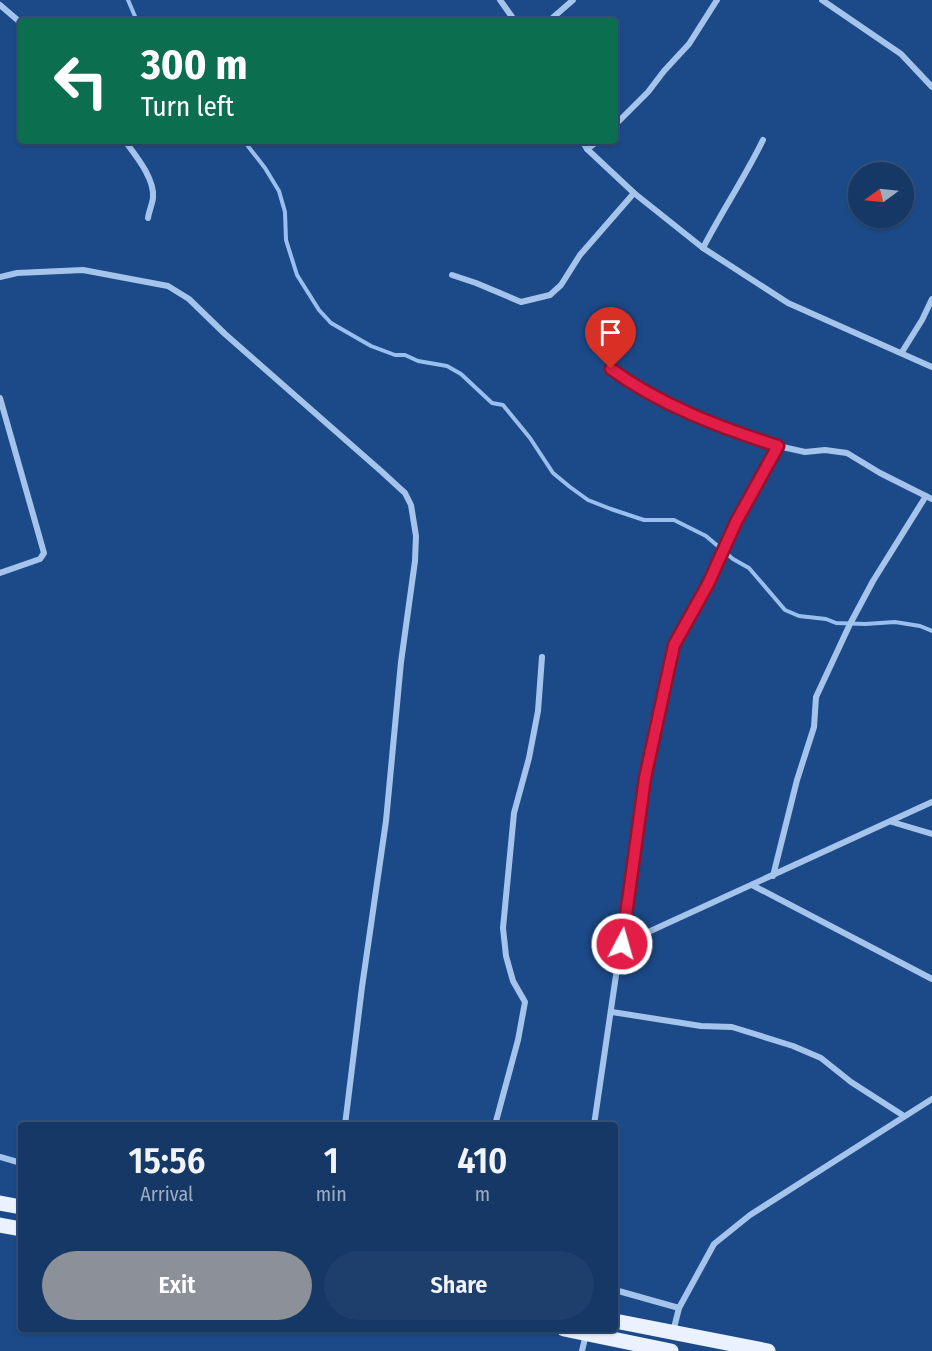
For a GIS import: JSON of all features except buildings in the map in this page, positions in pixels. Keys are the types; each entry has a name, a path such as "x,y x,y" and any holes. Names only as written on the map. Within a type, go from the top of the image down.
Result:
{"main road":[{"path":"0,1203 18,1206"},
{"path":"0,1225 18,1228"},
{"path":"618,1322 768,1351"},
{"path":"580,1332 671,1351"}],"street":[{"path":"500,0 513,18"},
{"path":"552,18 573,0"},
{"path":"618,122 648,92 689,44 717,0"},
{"path":"822,0 901,54 932,87"},
{"path":"0,5 18,20"},
{"path":"703,248 722,210 746,175 763,140"},
{"path":"127,144 139,160 150,182 153,196 148,218"},
{"path":"584,144 634,193 703,248 788,303 932,367"},
{"path":"587,149 594,144"},
{"path":"452,275 520,302 550,295 561,285 580,255 634,193"},
{"path":"0,277 17,273 83,270 168,286 189,299 225,334 381,471 405,493 411,505 416,536 415,561 400,662 386,821 345,1122"},
{"path":"902,352 932,299"},
{"path":"611,369 672,404 732,431 805,452 825,450 846,453 929,498 873,581 816,697 814,727 797,780 772,876"},
{"path":"0,398 44,553 40,559 0,573"},
{"path":"594,1122 645,778 674,645 708,584 736,522 778,446"},
{"path":"496,1122 518,1040 525,1002 513,981 502,928 514,813 529,758 538,711 542,657"},
{"path":"622,944 932,802"},
{"path":"891,822 932,834"},
{"path":"752,885 932,979"},
{"path":"612,1012 701,1026 732,1027 793,1046 821,1058 852,1082 904,1116"},
{"path":"673,1332 679,1308 714,1244 750,1215 932,1099"},
{"path":"0,1157 18,1161"},
{"path":"618,1291 679,1308"},
{"path":"582,1351 586,1333"}],"waterway":[{"path":"128,0 136,18"},
{"path":"246,144 279,191 285,212 286,240 297,275 319,310 331,323 371,346 395,355 405,355 418,361 447,366 461,374 492,403 503,405 530,438 553,473 570,487 588,500 611,509 644,520 674,520 706,536 733,559 749,568 785,610 799,616 826,619 836,623 895,622 920,626 932,631"}],"route":[{"path":"611,369 672,404 732,431 778,446 736,522 708,584 674,645 645,778 622,944"}]}
